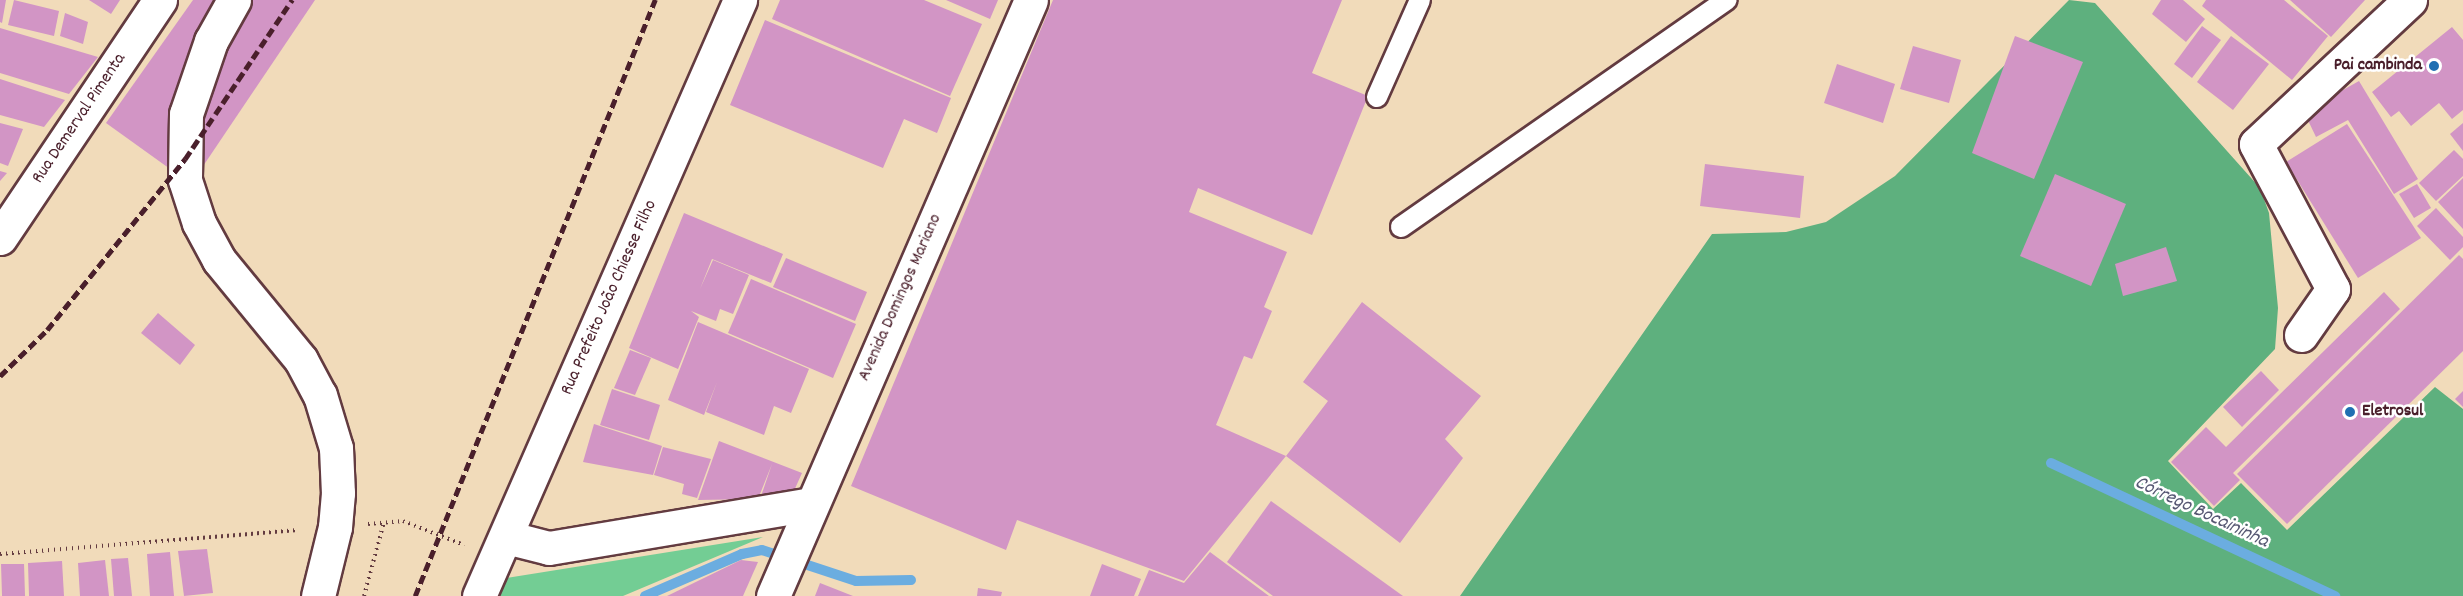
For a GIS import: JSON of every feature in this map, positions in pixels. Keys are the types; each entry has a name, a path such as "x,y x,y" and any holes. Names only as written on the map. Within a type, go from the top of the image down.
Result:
{"main road":[{"name":"Rua Demerval Pimenta","path":"0,238 160,0"},
{"path":"234,0 212,41 186,114 185,180 199,223 219,260 301,360 320,395 336,448 335,527 318,596"},
{"name":"Rua Prefeito João Chiesse Filho","path":"479,596 740,0"},
{"name":"Avenida Domingos Mariano","path":"774,595 806,516 1031,0"},
{"path":"2301,335 2333,289 2256,144 2410,0"},
{"path":"501,547 549,548 806,516"}],"lane":[{"path":"1377,97 1420,0"},
{"path":"1401,227 1727,0"}],"path":[{"path":"0,554 403,521 501,547"},
{"path":"364,596 384,522"}],"green space":[{"path":"2069,0 2095,3 2260,188 2269,213 2278,308 2275,349 2168,461 2213,509 2241,483 2287,530 2435,387 2463,409 2463,596 1460,596 1712,234 1786,232 1826,222 1895,176"},
{"path":"763,537 623,596 500,596 506,578"}],"building":[{"path":"0,0 6,0 2,23 0,22"},
{"path":"14,0 59,11 54,36 8,25"},
{"path":"89,0 120,0 111,14"},
{"path":"193,0 315,0 191,184 106,123"},
{"path":"780,0 924,0 982,24 950,96 772,19"},
{"path":"946,0 998,0 990,19"},
{"path":"1053,0 1342,0 1312,73 1368,96 1312,235 1198,188 1189,212 1287,252 1264,307 1272,311 1252,359 1244,356 1216,425 1286,456 1184,581 1017,520 1006,550 851,486"},
{"path":"2161,0 2183,0 2205,19 2186,42 2152,14"},
{"path":"2206,0 2284,0 2328,36 2292,80 2202,6"},
{"path":"2290,0 2365,0 2331,37"},
{"path":"65,13 88,22 83,44 60,36"},
{"path":"765,20 951,98 937,133 904,119 883,168 730,105"},
{"path":"2202,26 2221,40 2192,78 2174,64"},
{"name":"Pai cambinda","path":"2452,27 2463,40 2463,110 2452,119 2439,103 2411,126 2399,111 2391,117 2372,92"},
{"path":"0,28 98,57 69,94 0,73"},
{"path":"2015,36 2083,62 2034,179 1972,153"},
{"path":"2231,36 2269,64 2233,110 2197,82"},
{"path":"1913,46 1961,60 1949,103 1900,89"},
{"path":"1837,64 1895,84 1883,123 1824,103"},
{"path":"0,79 65,100 44,127 0,115"},
{"path":"2359,81 2418,179 2394,194 2348,120 2316,137 2304,112"},
{"path":"0,123 23,129 8,166 0,163"},
{"path":"2463,123 2463,151 2450,134"},
{"path":"2347,124 2421,238 2358,278 2286,162"},
{"path":"2454,150 2463,159 2463,176 2436,201 2419,183"},
{"path":"1705,164 1804,176 1800,218 1700,206"},
{"path":"0,171 7,173 0,181"},
{"path":"2055,174 2126,204 2091,286 2020,256"},
{"path":"2463,178 2463,229 2438,202"},
{"path":"2417,184 2431,208 2414,218 2399,194"},
{"path":"2436,208 2463,237 2463,247 2450,260 2417,226"},
{"path":"684,213 783,254 771,283 712,259 700,289 713,260 749,275 733,314 720,309 716,321 691,311 699,317 678,369 629,348"},
{"path":"2166,247 2177,281 2123,296 2115,264"},
{"name":"Eletrosul","path":"2459,255 2463,259 2463,351 2287,524 2237,474"},
{"path":"786,258 867,292 855,321 773,287"},
{"path":"751,279 856,324 833,378 728,333"},
{"path":"2384,292 2400,309 2233,473 2240,480 2214,506 2171,462 2206,427 2226,447"},
{"path":"1362,302 1481,396 1445,439 1463,458 1400,543 1286,456 1328,401 1303,382"},
{"path":"158,313 195,345 180,365 141,333"},
{"path":"698,322 809,369 791,413 774,406 764,435 706,412 717,382 704,415 668,400"},
{"path":"630,350 651,358 635,395 614,388"},
{"path":"2261,371 2279,390 2242,427 2223,407"},
{"path":"612,389 660,405 649,440 600,425"},
{"path":"2463,391 2463,407 2455,399"},
{"path":"594,424 662,446 653,475 583,462"},
{"path":"719,441 802,473 793,493 760,499 772,464 758,499 698,500"},
{"path":"663,447 711,459 697,498 682,494 684,484 654,475"},
{"path":"1271,501 1403,596 1273,596 1227,562"},
{"path":"207,549 213,593 184,596 178,551"},
{"path":"170,552 174,596 150,596 147,554"},
{"path":"1210,552 1269,596 1138,596 1149,570 1184,583"},
{"path":"128,558 132,596 114,596 111,559"},
{"path":"105,560 109,596 80,596 78,563"},
{"path":"741,560 758,562 743,596 667,596"},
{"path":"62,561 64,596 29,596 28,563"},
{"path":"1,564 24,564 25,596 2,596"},
{"path":"1102,564 1141,579 1134,596 1090,596"},
{"path":"820,583 853,596 815,596"},
{"path":"978,588 1002,592 1001,596 977,596"}],"waterway":[{"name":"Córrego Bocaininha","path":"2051,463 2335,596"},
{"path":"645,596 742,554 762,550 856,581 911,580"}],"railway":[{"path":"0,376 47,330 185,159 292,0"},
{"path":"415,596 655,0"}],"place":[{"name":"Pai cambinda","path":"2434,66"},
{"name":"Eletrosul","path":"2350,412"}]}
